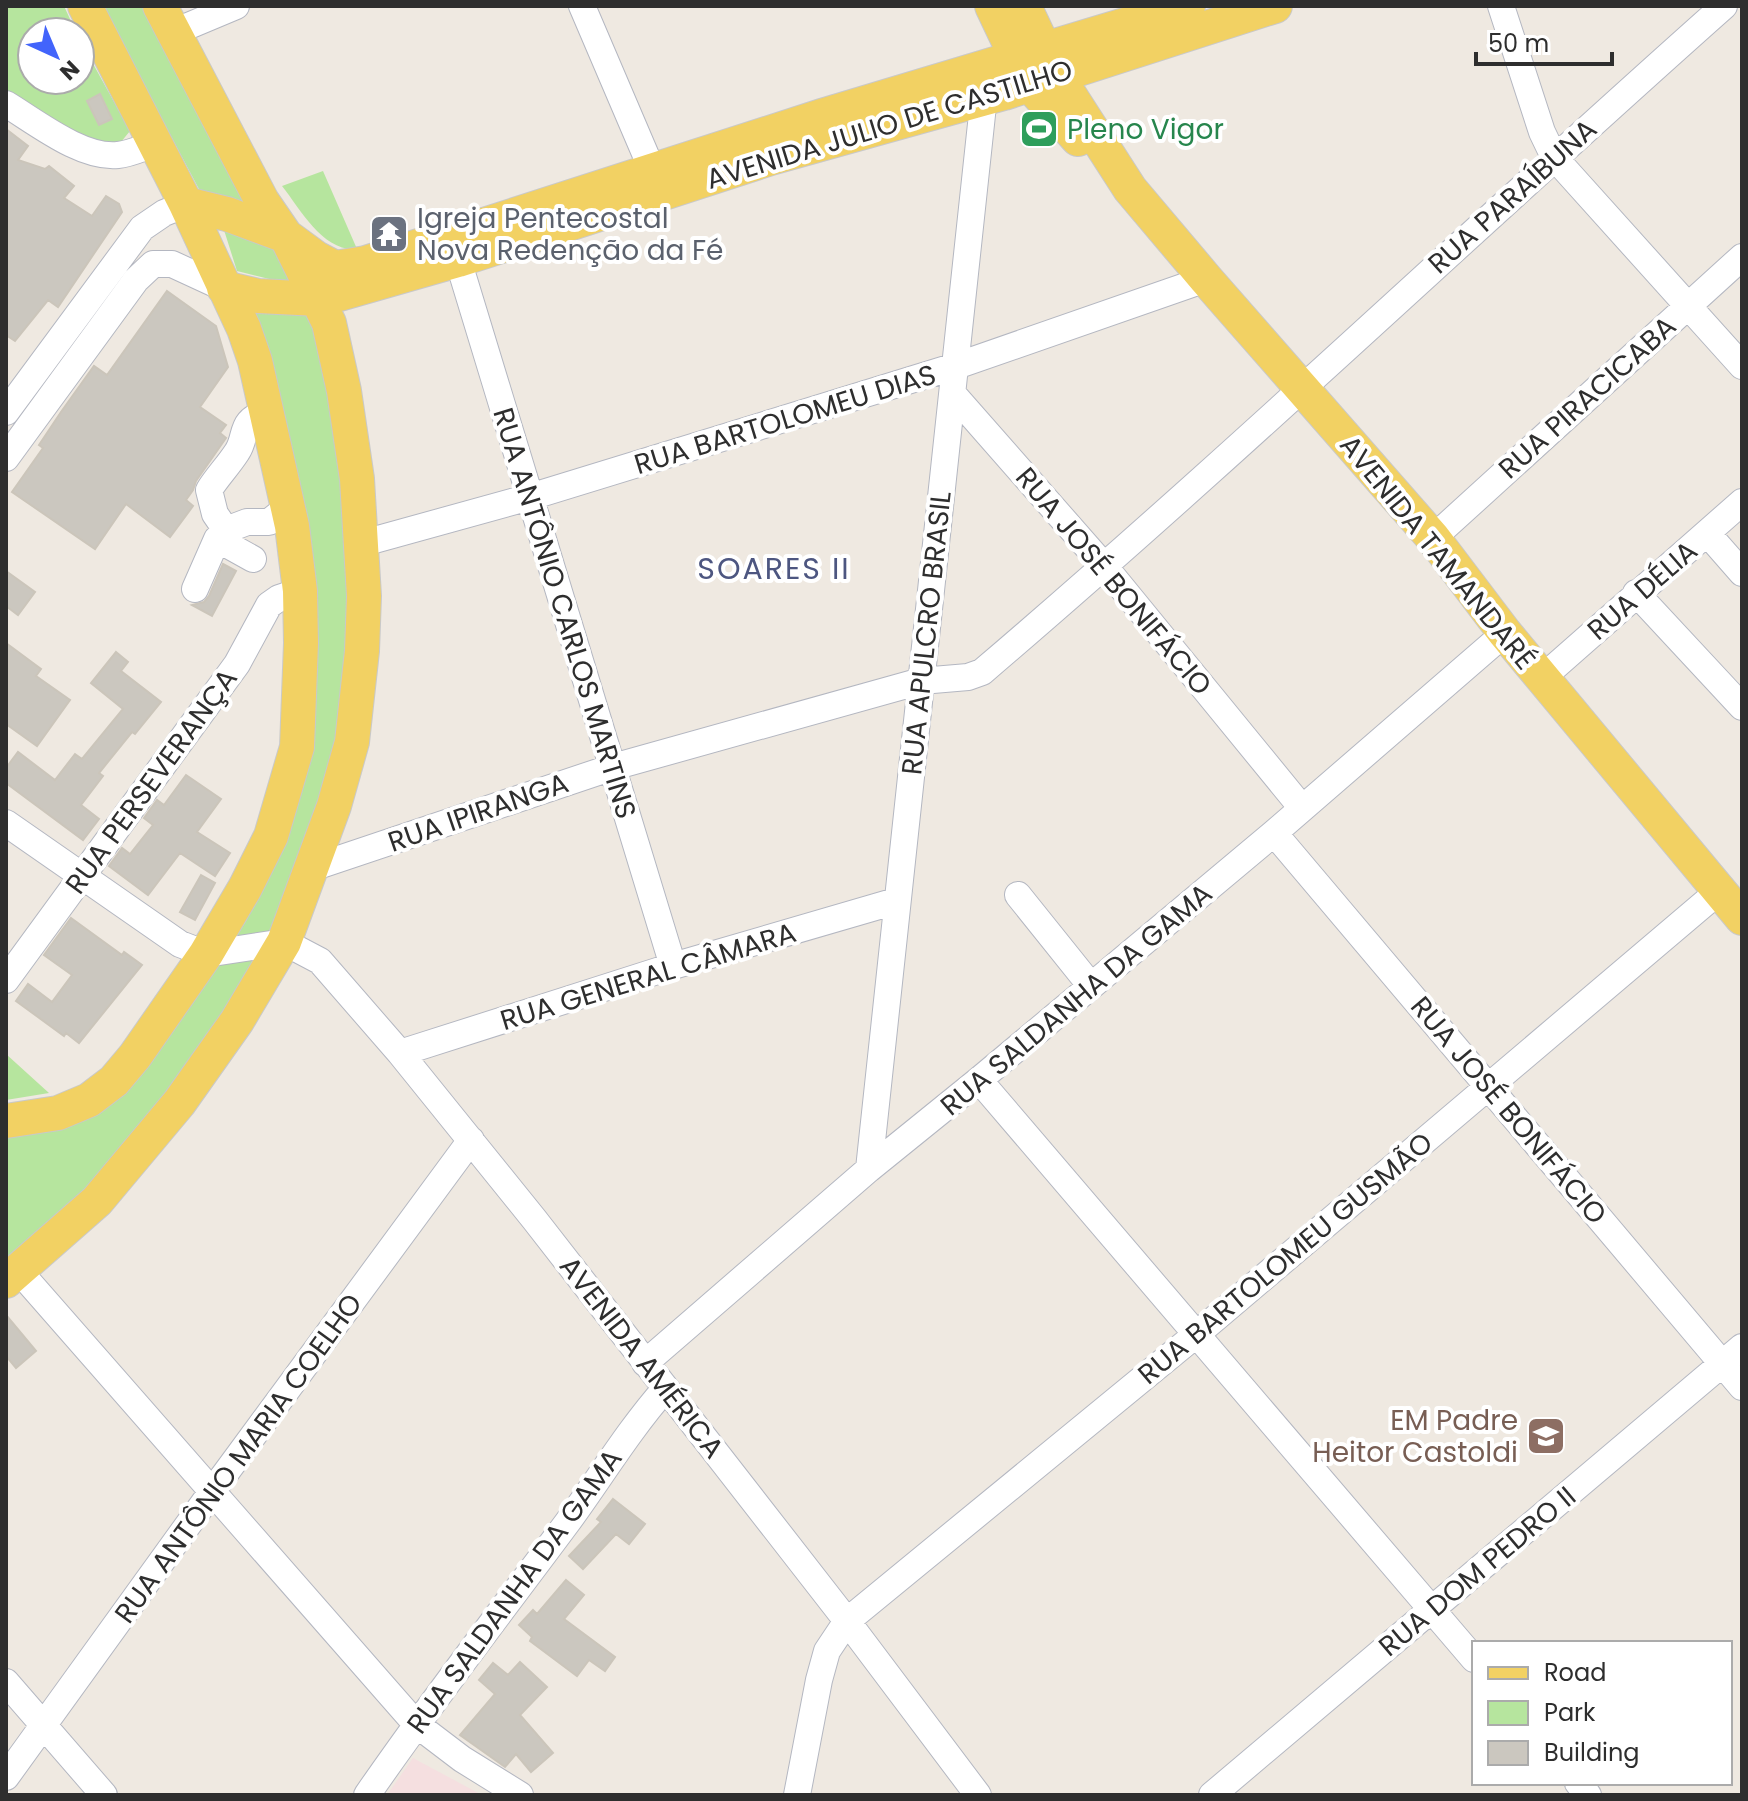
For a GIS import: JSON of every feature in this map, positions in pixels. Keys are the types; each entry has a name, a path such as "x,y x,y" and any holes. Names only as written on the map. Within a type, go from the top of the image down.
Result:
{"main road":[{"path":"6,1121 71,1109 89,1100 114,1081 135,1056 206,954 245,888 271,836 297,747 300,591 288,507 268,413 244,329 186,204 85,6"},
{"name":"AVENIDA JULIO DE CASTILHO","path":"224,288 258,296 319,299 458,260 771,158 984,96 1068,43 1188,6"},
{"name":"AVENIDA JULIO DE CASTILHO","path":"186,204 227,214 286,236 335,268 357,265 822,116 1275,6"},
{"name":"AVENIDA TAMANDARÉ","path":"1015,7 1035,66 1086,148 1130,189 1433,538 1505,633 1742,918"},
{"path":"12,1276 97,1201 170,1115 237,1021 284,942 312,868 352,742 362,651 364,596 357,479 344,391 329,323 286,236 262,201 166,13"}],"street":[{"path":"166,13 236,6"},
{"path":"582,6 653,172"},
{"path":"1501,6 1542,132 1554,157 1742,366"},
{"name":"RUA PARAÍBUNA","path":"1105,567 1724,6"},
{"name":"RUA APULCRO BRASIL","path":"869,1169 984,96"},
{"path":"6,104 65,140 97,155 120,155 154,144"},
{"path":"6,412 142,228 164,213 186,204"},
{"name":"RUA PIRACICABA","path":"1433,538 1742,257"},
{"name":"RUA ANTÔNIO CARLOS MARTINS","path":"458,260 673,966"},
{"path":"6,458 136,280 153,264 172,264 224,288"},
{"name":"RUA BARTOLOMEU DIAS","path":"360,544 530,497 956,366 1206,279"},
{"name":"RUA JOSÉ BONIFÁCIO","path":"953,394 1105,567 1302,808"},
{"path":"253,559 222,534 209,490 240,449 245,428 261,414 268,413"},
{"name":"RUA DÉLIA","path":"1542,678 1742,502"},
{"path":"195,589 222,534 247,522 269,522 288,507"},
{"path":"1707,533 1742,573"},
{"name":"RUA IPIRANGA","path":"312,868 613,767 921,681 968,677 982,672 1105,567"},
{"name":"RUA PERSEVERANÇA","path":"6,980 237,664 269,605 300,591"},
{"path":"1636,593 1742,707"},
{"name":"RUA SALDANHA DA GAMA","path":"645,1363 869,1169 1274,833 1505,633"},
{"path":"6,823 180,944 206,954 284,942"},
{"name":"RUA JOSÉ BONIFÁCIO","path":"1274,833 1489,1086 1732,1356 1742,1387"},
{"name":"RUA BARTOLOMEU GUSMÃO","path":"797,1795 827,1651 847,1621 1198,1333 1719,891"},
{"path":"1018,895 1091,986"},
{"name":"RUA GENERAL CÂMARA","path":"400,1053 673,966 896,901"},
{"name":"AVENIDA AMÉRICA","path":"284,942 320,961 471,1140 847,1621 978,1795"},
{"path":"979,1080 1472,1657"},
{"name":"RUA ANTÔNIO MARIA COELHO","path":"6,1777 471,1140"},
{"path":"12,1276 211,1493 416,1724 462,1759 520,1795"},
{"name":"RUA DOM PEDRO II","path":"1212,1795 1732,1356"},
{"name":"RUA SALDANHA DA GAMA","path":"367,1795 416,1724 570,1519 641,1416 665,1389"},
{"path":"6,1682 104,1795"}],"shaded area":[{"path":"413,1758 482,1795 387,1795"}],"green space":[{"path":"6,6 64,6 69,16 16,16 16,96 96,96 96,69 130,131 116,148 96,147 6,92"},
{"path":"102,6 147,6 251,205 200,191"},
{"path":"323,171 357,249 345,248 323,237 282,186"},
{"path":"224,230 287,249 306,288 237,271"},
{"path":"308,303 317,329 354,545 341,737 301,868 249,978 134,1142 6,1266 6,1131 71,1119 223,959 246,921 260,889 304,748 254,304"},
{"path":"6,1054 49,1093 6,1100"}],"building":[{"path":"100,94 112,119 99,125 87,101"},
{"path":"6,129 28,146 18,160 45,169 49,166 74,186 64,198 92,216 106,196 119,204 122,212 58,307 48,300 15,341 6,335"},
{"path":"167,291 216,326 228,367 200,407 226,425 220,433 226,438 196,481 186,500 193,506 170,537 126,504 95,549 12,492 43,448 39,445 94,366 107,375"},
{"path":"223,564 236,571 212,616 192,605 204,602 209,596"},
{"path":"6,571 35,592 18,615 6,606"},
{"path":"6,643 41,669 36,676 70,700 37,746 6,724"},
{"path":"116,652 128,662 121,671 161,702 99,773 103,776 81,805 99,819 83,840 6,783 6,768 18,752 55,780 75,754 82,759 123,709 91,683"},
{"path":"186,775 221,799 197,832 230,853 215,876 180,853 148,895 109,866 122,848 130,854 153,825 144,818 157,800 164,805"},
{"path":"201,875 215,883 195,920 180,912"},
{"path":"71,918 122,955 124,952 142,965 79,1043 66,1033 64,1036 16,1001 28,984 52,1002 72,975 44,955"},
{"path":"6,1315 36,1351 16,1368 6,1356"},
{"path":"613,1499 645,1524 629,1544 616,1534 583,1569 569,1556 601,1522 597,1519"},
{"path":"566,1580 584,1595 564,1619 615,1657 605,1671 589,1660 577,1676 530,1641 532,1637 519,1625 533,1610 537,1614"},
{"path":"520,1662 547,1687 520,1715 553,1753 531,1772 516,1754 505,1767 460,1735 495,1694 479,1680 493,1663 508,1675"}],"place":[{"name":"Pleno Vigor","path":"1039,129"},
{"name":"Igreja Pentecostal Nova Redenção da Fé","path":"389,234"},
{"name":"EM Padre Heitor Castoldi","path":"1546,1436"}],"district":[{"name":"SOARES II","path":"774,569"}]}
